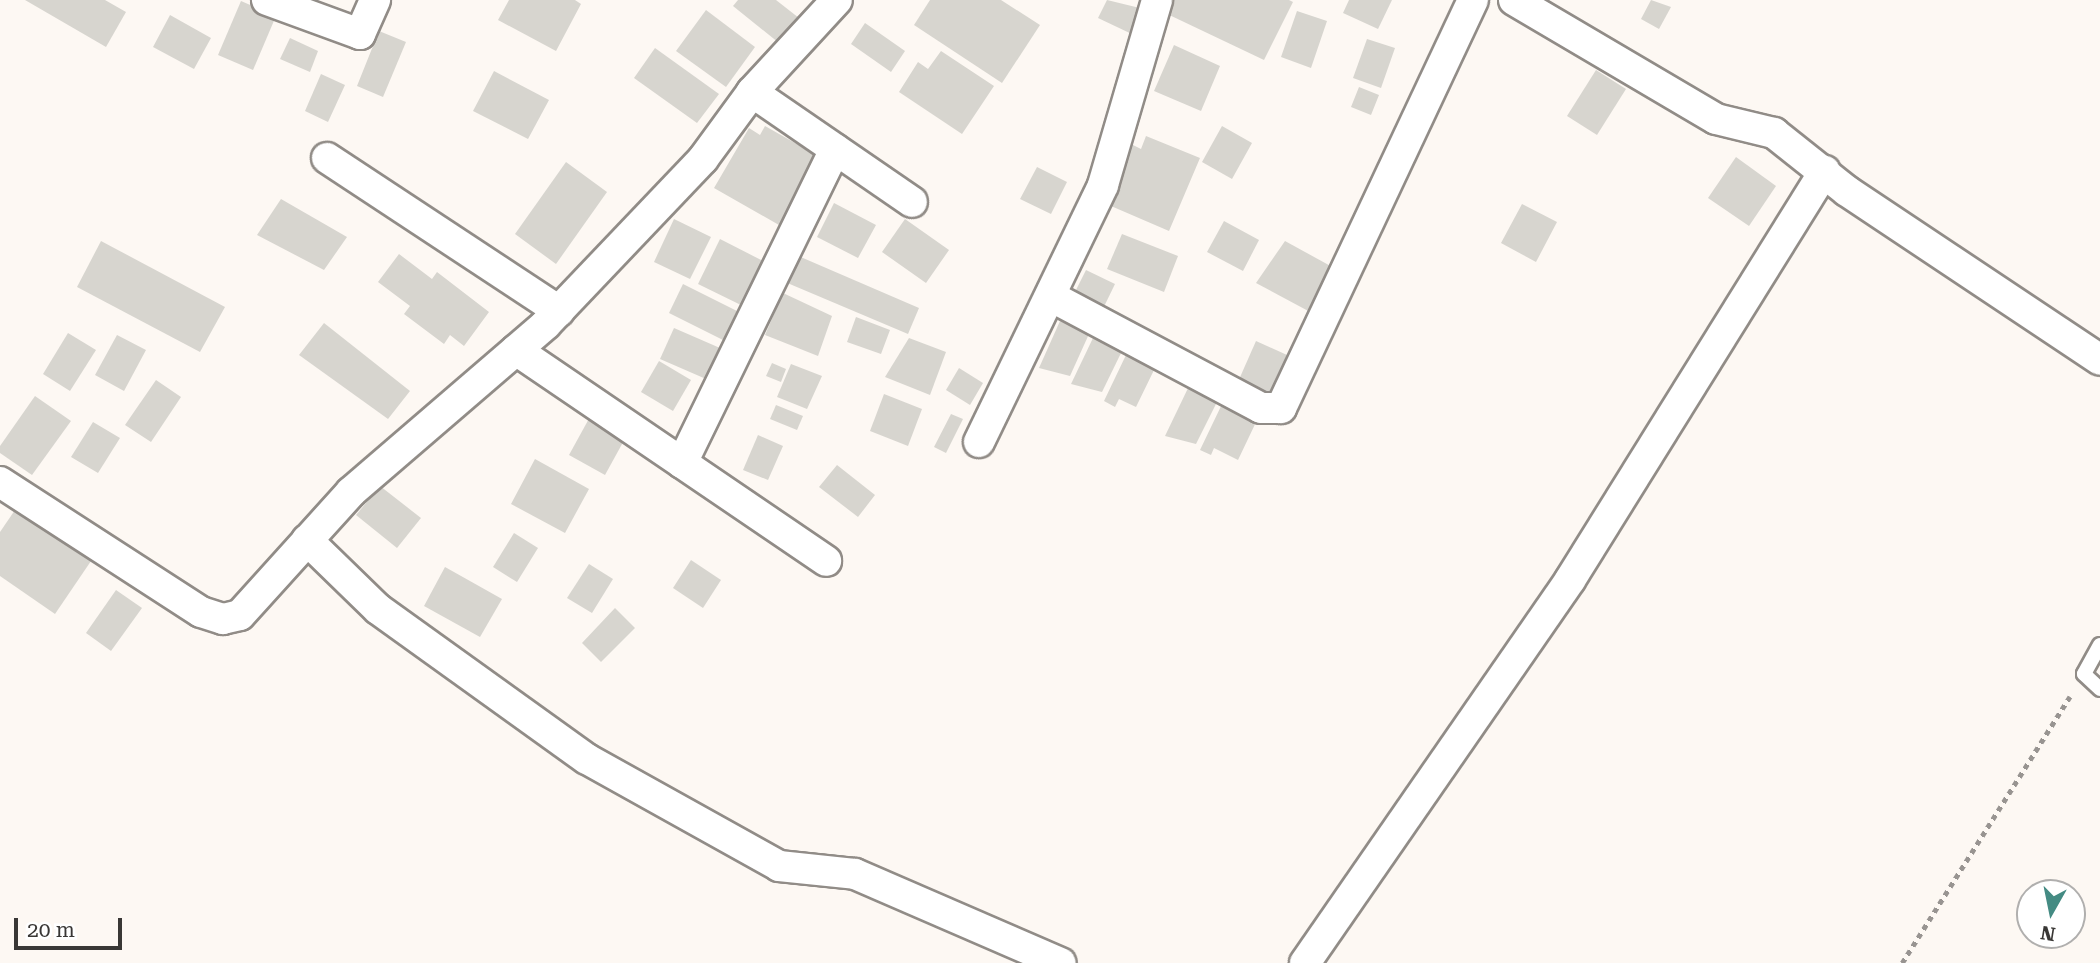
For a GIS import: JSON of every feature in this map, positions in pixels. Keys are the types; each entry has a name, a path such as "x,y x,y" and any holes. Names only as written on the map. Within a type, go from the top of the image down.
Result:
{"street":[{"path":"267,0 360,34 375,0"},
{"path":"0,482 201,612 223,619 256,603 307,540 351,492 559,311 703,159 752,92 837,0"},
{"path":"979,442 1054,298 1103,185 1157,0"},
{"path":"1054,298 1261,408 1281,408 1473,0"},
{"path":"1514,0 1716,119 1774,133 1825,172 2100,360"},
{"path":"752,92 912,202"},
{"path":"682,463 835,149"},
{"path":"327,158 559,311"},
{"path":"1305,963 1570,580 1825,172"},
{"path":"516,350 826,561"},
{"path":"307,540 377,609 587,759 779,866 855,874 1061,963"}],"lane":[{"path":"2100,645 2084,674 2100,689"}],"path":[{"path":"1902,963 2084,674"}],"building":[{"path":"25,0 105,0 126,12 106,47"},
{"path":"509,0 575,0 581,4 556,51 498,20"},
{"path":"738,0 776,0 799,18 779,43 733,6"},
{"path":"930,0 1001,0 1040,25 1002,83 914,25"},
{"path":"1107,0 1148,10 1136,36 1098,18"},
{"path":"1169,0 1293,2 1264,60 1163,12"},
{"path":"1349,0 1392,0 1378,29 1343,13"},
{"path":"1651,0 1671,7 1659,29 1641,19"},
{"path":"241,1 276,16 253,70 218,55"},
{"path":"706,10 755,47 726,87 676,51"},
{"path":"1297,11 1327,21 1311,68 1281,57"},
{"path":"170,15 211,38 194,69 153,47"},
{"path":"865,23 905,51 891,72 851,44"},
{"path":"379,31 406,42 383,97 357,86"},
{"path":"290,38 318,51 310,72 280,59"},
{"path":"1367,39 1395,48 1381,88 1353,78"},
{"path":"1174,45 1220,66 1201,111 1154,91"},
{"path":"655,48 719,94 697,123 634,78"},
{"path":"941,51 994,86 962,134 899,92 918,62 928,69"},
{"path":"1596,70 1626,89 1597,135 1567,116"},
{"path":"494,71 549,100 528,139 473,111"},
{"path":"321,74 345,85 328,122 305,111"},
{"path":"1359,87 1379,95 1371,115 1351,107"},
{"path":"765,126 818,156 779,225 714,188 749,128 760,135"},
{"path":"1222,126 1252,143 1232,179 1202,162"},
{"path":"1146,136 1200,158 1169,231 1104,203 1129,143 1141,149"},
{"path":"1736,157 1776,186 1749,226 1708,198"},
{"path":"566,162 607,192 556,264 515,234"},
{"path":"1037,167 1067,182 1051,214 1020,199"},
{"path":"281,199 347,237 324,270 257,235"},
{"path":"834,203 876,225 858,258 817,237"},
{"path":"1522,204 1557,222 1536,262 1501,243"},
{"path":"674,219 711,237 690,279 654,262"},
{"path":"905,219 949,250 926,283 882,252"},
{"path":"1224,221 1259,240 1243,271 1207,252"},
{"path":"1122,234 1178,256 1164,292 1107,269"},
{"path":"720,239 767,263 745,307 698,284"},
{"path":"101,241 225,307 200,352 77,287"},
{"path":"1285,241 1336,269 1312,313 1256,283"},
{"path":"399,254 432,279 437,272 489,312 464,346 450,335 444,344 404,314 410,306 378,282"},
{"path":"796,255 919,308 908,334 785,282"},
{"path":"1086,270 1115,284 1098,319 1069,304"},
{"path":"683,284 737,311 723,340 669,313"},
{"path":"783,293 832,316 818,356 765,335"},
{"path":"856,317 890,330 881,354 847,342"},
{"path":"1060,321 1089,334 1070,376 1039,368"},
{"path":"324,323 410,391 388,419 299,355"},
{"path":"674,328 720,348 706,379 660,359"},
{"path":"68,333 96,350 70,391 43,374"},
{"path":"117,335 146,350 124,391 95,375"},
{"path":"909,338 946,352 930,395 885,377"},
{"path":"1093,338 1122,351 1102,392 1071,384"},
{"path":"1256,341 1287,355 1268,398 1237,384"},
{"path":"1126,355 1155,368 1136,407 1119,399 1115,407 1104,401"},
{"path":"659,361 691,380 673,411 641,392"},
{"path":"772,363 786,369 781,382 766,376"},
{"path":"791,364 822,376 807,409 777,397"},
{"path":"959,368 983,383 970,405 946,390"},
{"path":"156,380 181,397 151,442 125,425"},
{"path":"1190,384 1219,398 1196,444 1165,436"},
{"path":"884,394 922,409 908,446 870,431"},
{"path":"35,396 71,421 32,475 0,453 0,446"},
{"path":"1223,402 1258,418 1238,460 1214,448 1211,455 1200,450"},
{"path":"776,405 803,416 797,430 770,419"},
{"path":"951,414 963,419 946,453 934,447"},
{"path":"591,415 627,435 605,475 569,455"},
{"path":"93,422 120,438 98,473 71,457"},
{"path":"758,435 783,446 768,480 743,470"},
{"path":"535,459 589,489 565,533 511,504"},
{"path":"837,465 875,495 858,517 819,487"},
{"path":"380,486 421,518 397,548 356,515"},
{"path":"15,510 91,561 55,614 0,576 0,532"},
{"path":"514,533 538,548 517,582 493,567"},
{"path":"691,560 721,580 703,608 673,588"},
{"path":"589,564 613,579 592,613 567,598"},
{"path":"445,567 502,599 480,637 424,606"},
{"path":"116,590 142,608 111,651 86,633"},
{"path":"615,608 635,628 601,662 582,643"}]}
